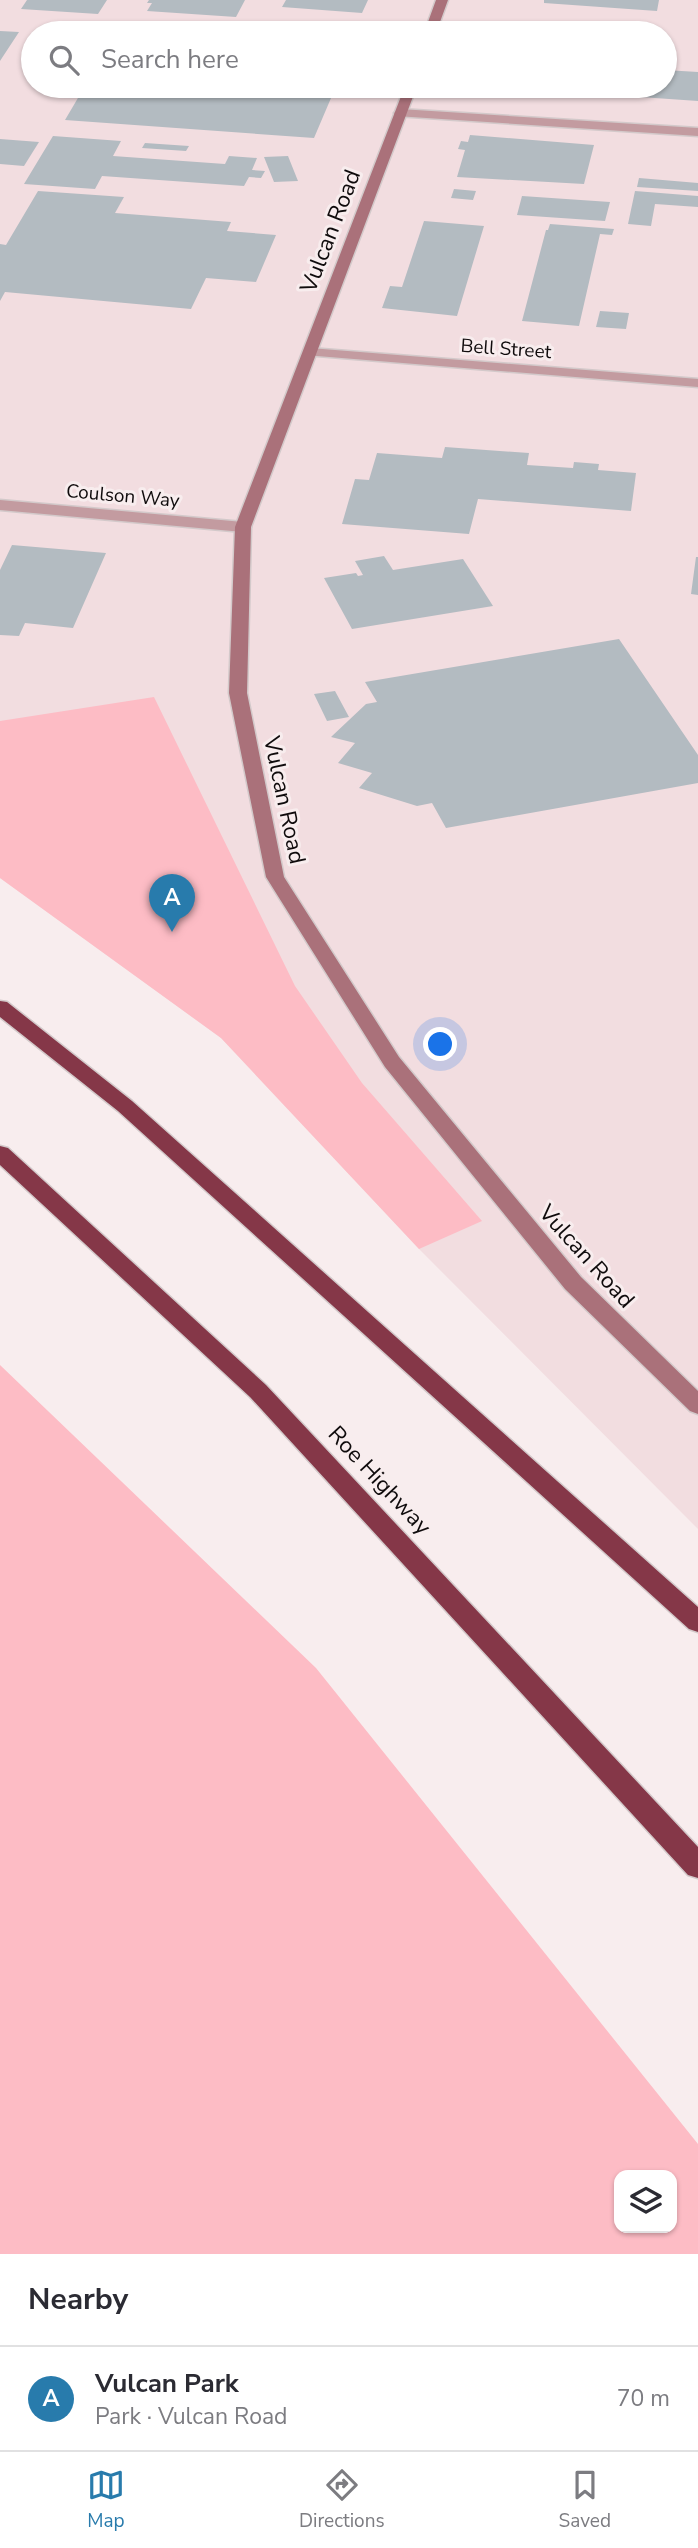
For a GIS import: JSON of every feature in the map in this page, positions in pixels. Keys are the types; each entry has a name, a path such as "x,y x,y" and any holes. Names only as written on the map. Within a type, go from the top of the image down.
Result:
{"highway":[{"path":"0,1007 125,1106 698,1622"},
{"name":"Roe Highway","path":"0,1153 258,1391 698,1866"}],"street":[{"path":"434,21 442,0"},
{"name":"Vulcan Road","path":"406,98 243,527 238,693 275,877 392,1062 573,1283 698,1405"},
{"path":"400,113 698,132"},
{"name":"Bell Street","path":"310,352 698,383"},
{"name":"Coulson Way","path":"0,505 243,527"}],"shaded area":[{"path":"0,0 698,0 698,1529 419,1249 221,1038 0,878"},
{"path":"154,697 295,986 362,1083 482,1221 419,1249 221,1038 0,878 0,721"},
{"path":"0,1365 316,1668 698,2144 698,2254 0,2254"}],"building":[{"path":"27,0 107,0 98,14 21,9"},
{"path":"149,0 245,0 236,17 147,11 152,3 147,3"},
{"path":"286,0 368,0 362,13 282,7"},
{"path":"544,0 659,0 657,11 544,3"},
{"path":"0,31 19,32 0,61"},
{"path":"677,71 698,72 698,101 655,98 677,98"},
{"path":"78,98 331,98 314,138 65,120"},
{"path":"470,135 594,145 584,184 457,177 465,150 458,149 461,141 468,142"},
{"path":"53,136 121,141 113,156 225,164 229,156 257,158 252,170 265,171 261,178 249,177 244,186 102,176 95,189 24,184"},
{"path":"0,139 39,142 24,166 0,164"},
{"path":"145,143 189,146 186,151 142,148"},
{"path":"288,156 298,181 274,182 264,157"},
{"path":"639,178 698,183 698,191 637,187"},
{"path":"454,189 476,191 473,200 451,198"},
{"path":"38,191 124,197 115,213 231,222 227,231 276,235 256,282 206,278 191,309 5,292 0,301 0,244 6,245"},
{"path":"635,191 698,196 698,207 655,204 651,226 628,224"},
{"path":"522,196 610,202 605,221 517,215"},
{"path":"424,221 484,226 457,316 382,308 390,286 402,287"},
{"path":"550,224 614,229 612,235 600,234 579,326 522,321 546,230"},
{"path":"600,311 629,313 626,329 596,327"},
{"path":"445,447 529,453 527,465 573,468 574,462 599,464 598,470 636,473 631,511 478,499 469,534 342,524 355,479 369,480 377,453 442,458"},
{"path":"12,545 106,553 73,628 25,623 19,636 0,635 0,570"},
{"path":"384,556 393,570 463,559 493,606 352,629 324,578 356,573 358,576 363,575 355,561"},
{"path":"698,557 698,595 691,594"},
{"path":"619,639 698,755 698,783 446,828 432,803 417,806 359,788 372,773 338,763 355,743 331,737 366,704 377,702 365,682"},
{"path":"335,691 349,717 327,721 314,694"}],"place":[{"name":"Vulcan Park","path":"172,932"}]}
